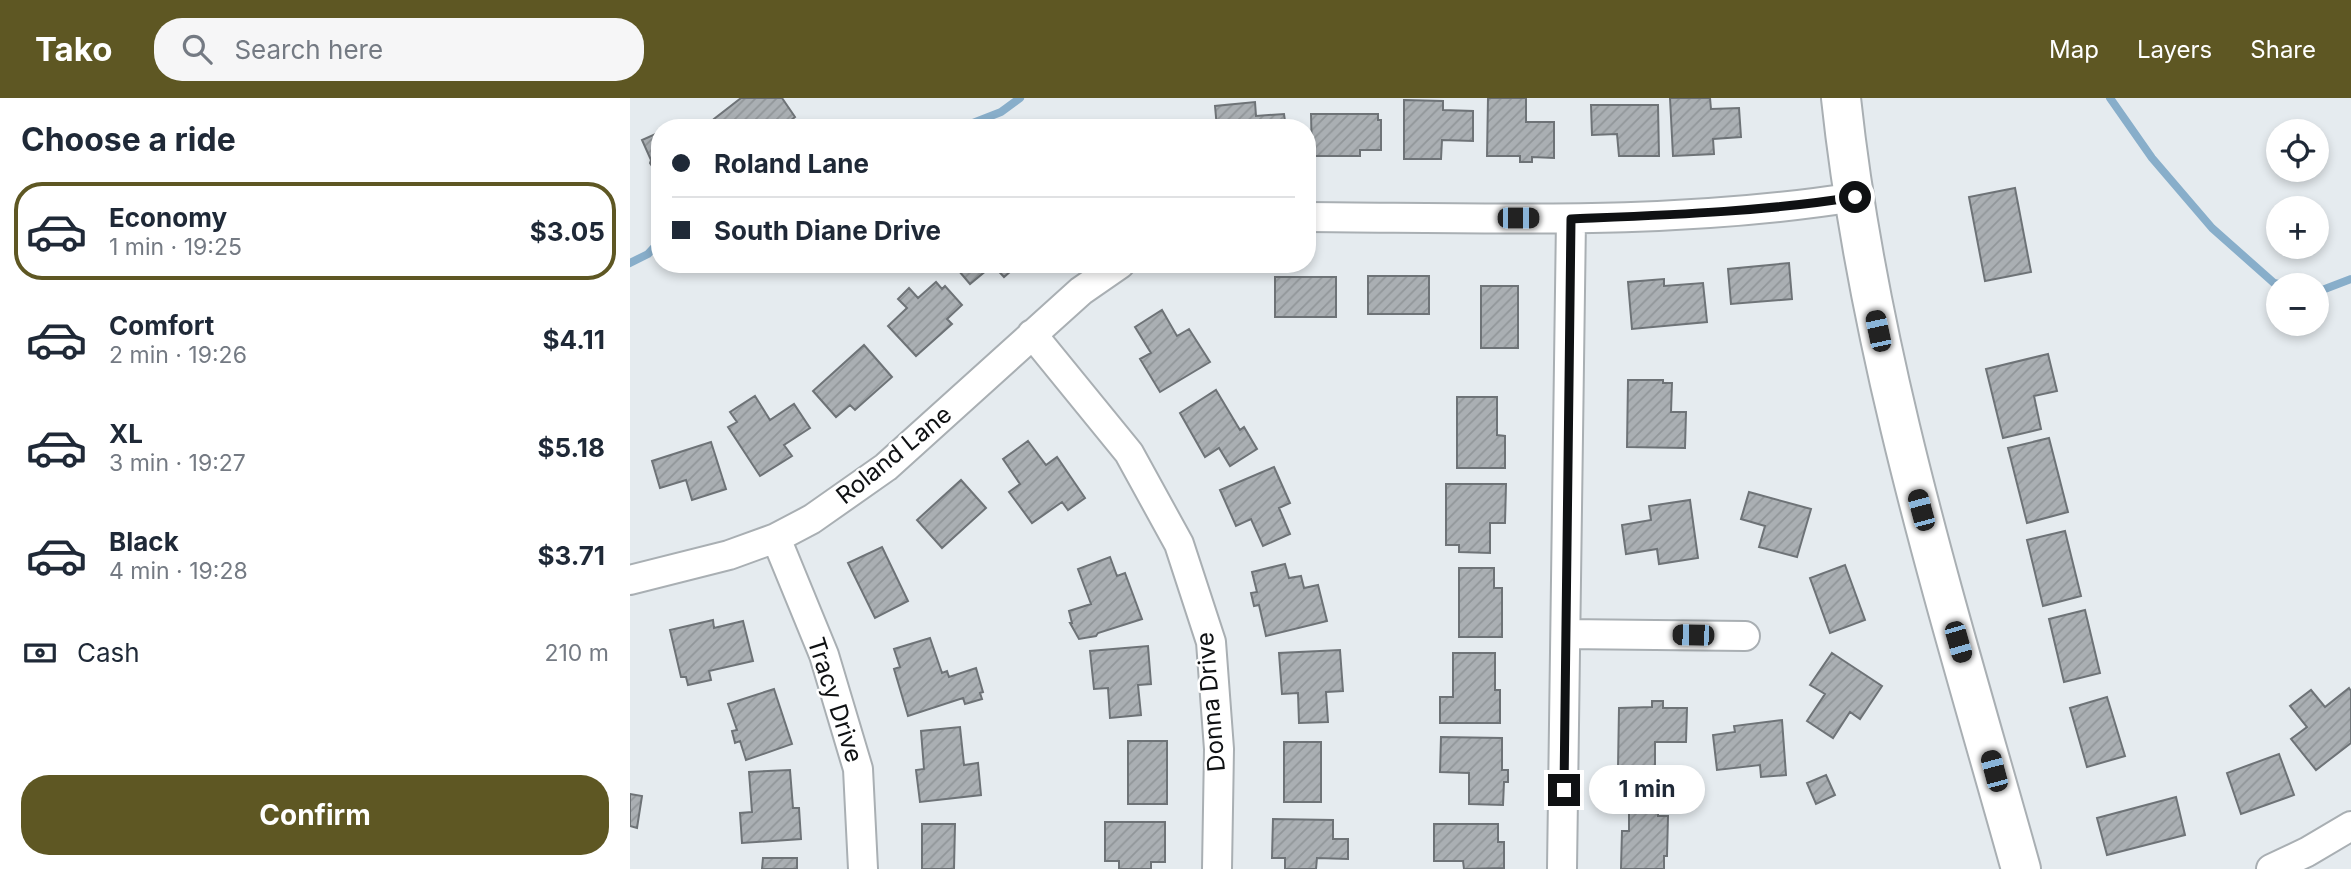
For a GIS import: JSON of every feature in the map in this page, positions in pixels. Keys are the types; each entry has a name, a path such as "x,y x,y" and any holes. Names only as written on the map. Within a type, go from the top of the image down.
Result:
{"main road":[{"path":"1841,98 1874,310 1897,419 2021,869"}],"street":[{"path":"1316,217 1571,219 1722,212 1799,206 1855,197"},
{"path":"1562,869 1571,219"},
{"name":"Roland Lane","path":"630,580 729,555 776,538 813,519 886,467 1081,291 1108,273"},
{"name":"Donna Drive","path":"1032,334 1129,453 1179,544 1211,642 1219,749 1217,869"},
{"name":"Tracy Drive","path":"776,538 824,655 858,769 864,842 863,869"},
{"path":"1566,634 1745,636"},
{"path":"2272,869 2307,852 2351,825"}],"building":[{"path":"741,98 782,98 795,117 792,119 714,119"},
{"path":"1488,98 1526,98 1526,122 1554,122 1554,158 1532,157 1532,162 1520,162 1520,156 1487,156"},
{"path":"1670,98 1710,98 1711,109 1739,108 1741,137 1713,139 1714,154 1673,156"},
{"path":"1404,100 1443,101 1443,110 1473,111 1473,141 1442,140 1441,159 1404,159"},
{"path":"1255,102 1256,116 1284,114 1285,119 1216,119 1215,106"},
{"path":"1591,105 1658,105 1659,156 1619,156 1617,134 1592,135"},
{"path":"1311,114 1378,114 1378,120 1381,120 1381,150 1360,150 1360,156 1316,156 1316,119 1311,119"},
{"path":"651,136 651,160 642,140"},
{"path":"2015,188 2031,272 1985,281 1969,197"},
{"path":"1789,263 1792,299 1731,304 1728,269"},
{"path":"961,273 983,273 970,284"},
{"path":"1368,276 1429,276 1429,314 1368,314"},
{"path":"1275,277 1336,277 1336,317 1275,317"},
{"path":"1664,279 1664,286 1703,283 1707,322 1632,329 1628,282"},
{"path":"936,282 942,289 945,286 962,305 947,319 952,324 916,356 888,326 907,308 898,299 909,288 918,298"},
{"path":"1481,286 1518,286 1518,348 1481,348"},
{"path":"1162,310 1177,336 1189,329 1210,362 1160,392 1140,359 1151,353 1135,327"},
{"path":"864,345 892,377 855,410 850,405 836,417 813,391"},
{"path":"2048,354 2057,391 2034,396 2041,429 2003,438 1986,369"},
{"path":"1628,380 1663,380 1663,383 1672,383 1671,412 1686,412 1685,448 1627,447"},
{"path":"1216,390 1240,430 1244,427 1257,449 1230,466 1219,448 1205,457 1180,413"},
{"path":"755,396 770,420 794,404 810,428 784,445 792,456 760,476 728,427 737,422 730,412"},
{"path":"1457,397 1497,397 1497,435 1505,436 1505,468 1457,468"},
{"path":"2049,438 2068,512 2027,523 2008,448"},
{"path":"1028,441 1046,465 1057,457 1085,498 1068,510 1062,502 1032,523 1009,492 1020,484 1003,459"},
{"path":"711,442 726,489 692,500 686,480 660,488 652,461"},
{"path":"1274,467 1290,503 1279,508 1290,534 1263,546 1251,519 1236,526 1220,490"},
{"path":"961,480 986,508 942,548 917,520"},
{"path":"1446,484 1506,484 1505,523 1490,523 1490,553 1459,552 1459,545 1446,545"},
{"path":"1749,492 1811,509 1797,557 1759,547 1765,526 1741,519"},
{"path":"1690,500 1698,558 1659,564 1657,549 1626,554 1622,525 1651,520 1649,506"},
{"path":"2065,531 2081,596 2043,606 2027,540"},
{"path":"882,547 908,601 875,618 848,563"},
{"path":"1110,557 1117,576 1125,573 1142,619 1098,633 1096,636 1079,639 1070,623 1069,611 1091,604 1078,569"},
{"path":"1285,564 1289,578 1301,576 1304,588 1318,585 1327,621 1266,636 1259,605 1254,606 1251,593 1257,592 1252,572"},
{"path":"1845,565 1865,620 1830,633 1810,578"},
{"path":"1459,568 1494,568 1494,588 1502,588 1502,637 1459,637"},
{"path":"2085,610 2100,673 2064,682 2049,619"},
{"path":"713,620 714,628 743,621 753,661 709,671 711,680 688,685 686,677 681,677 670,630"},
{"path":"930,638 942,673 947,671 949,677 976,668 983,692 980,693 982,699 965,704 963,698 908,716 894,669 900,667 894,649"},
{"path":"1148,646 1151,684 1138,685 1141,715 1110,718 1108,688 1094,689 1090,651"},
{"path":"1340,650 1343,691 1326,692 1328,722 1299,723 1298,693 1282,694 1279,653"},
{"path":"1453,653 1495,653 1495,690 1500,690 1500,723 1440,723 1440,697 1453,697"},
{"path":"1832,653 1882,686 1860,719 1850,712 1833,738 1807,721 1825,694 1810,685"},
{"path":"2349,688 2351,743 2316,770 2291,739 2307,727 2290,706 2311,690 2325,707"},
{"path":"774,689 792,744 746,760 740,741 735,743 732,731 737,730 728,704"},
{"path":"2107,697 2125,756 2087,767 2070,708"},
{"path":"1652,701 1663,701 1663,708 1687,708 1686,742 1655,742 1655,769 1618,768 1619,708 1652,707"},
{"path":"1782,720 1786,775 1761,777 1760,765 1717,770 1713,735 1735,732 1734,726"},
{"path":"960,727 964,765 978,763 981,795 920,802 916,770 924,769 921,731"},
{"path":"1441,737 1502,738 1502,770 1508,770 1508,782 1504,782 1503,805 1469,804 1469,773 1440,772"},
{"path":"1128,741 1167,741 1167,804 1128,804"},
{"path":"1284,742 1321,742 1321,802 1284,802"},
{"path":"2279,754 2294,795 2241,814 2227,773"},
{"path":"790,770 793,808 799,808 801,839 742,843 740,813 752,812 749,772"},
{"path":"1826,775 1835,795 1816,804 1807,783"},
{"path":"630,794 642,796 637,828 630,826"},
{"path":"2176,797 2185,835 2107,855 2097,818"},
{"path":"1629,811 1658,811 1658,816 1668,816 1664,869 1621,869 1622,831 1629,831"},
{"path":"1273,819 1333,820 1333,839 1348,839 1348,859 1317,858 1316,869 1285,869 1285,858 1272,858"},
{"path":"1105,822 1165,822 1165,862 1151,862 1151,869 1119,869 1119,861 1105,861"},
{"path":"922,824 955,824 954,869 922,869"},
{"path":"1434,824 1498,824 1498,842 1504,842 1504,868 1464,869 1463,861 1434,861"},
{"path":"763,858 797,858 797,869 762,869"}],"waterway":[{"path":"983,119 1001,112 1020,98"},
{"path":"2110,98 2152,158 2212,228 2266,276"},
{"path":"630,263 651,251"},
{"path":"2329,287 2351,279"}],"route":[{"path":"1564,790 1571,219 1722,212 1799,206 1855,197"}]}
